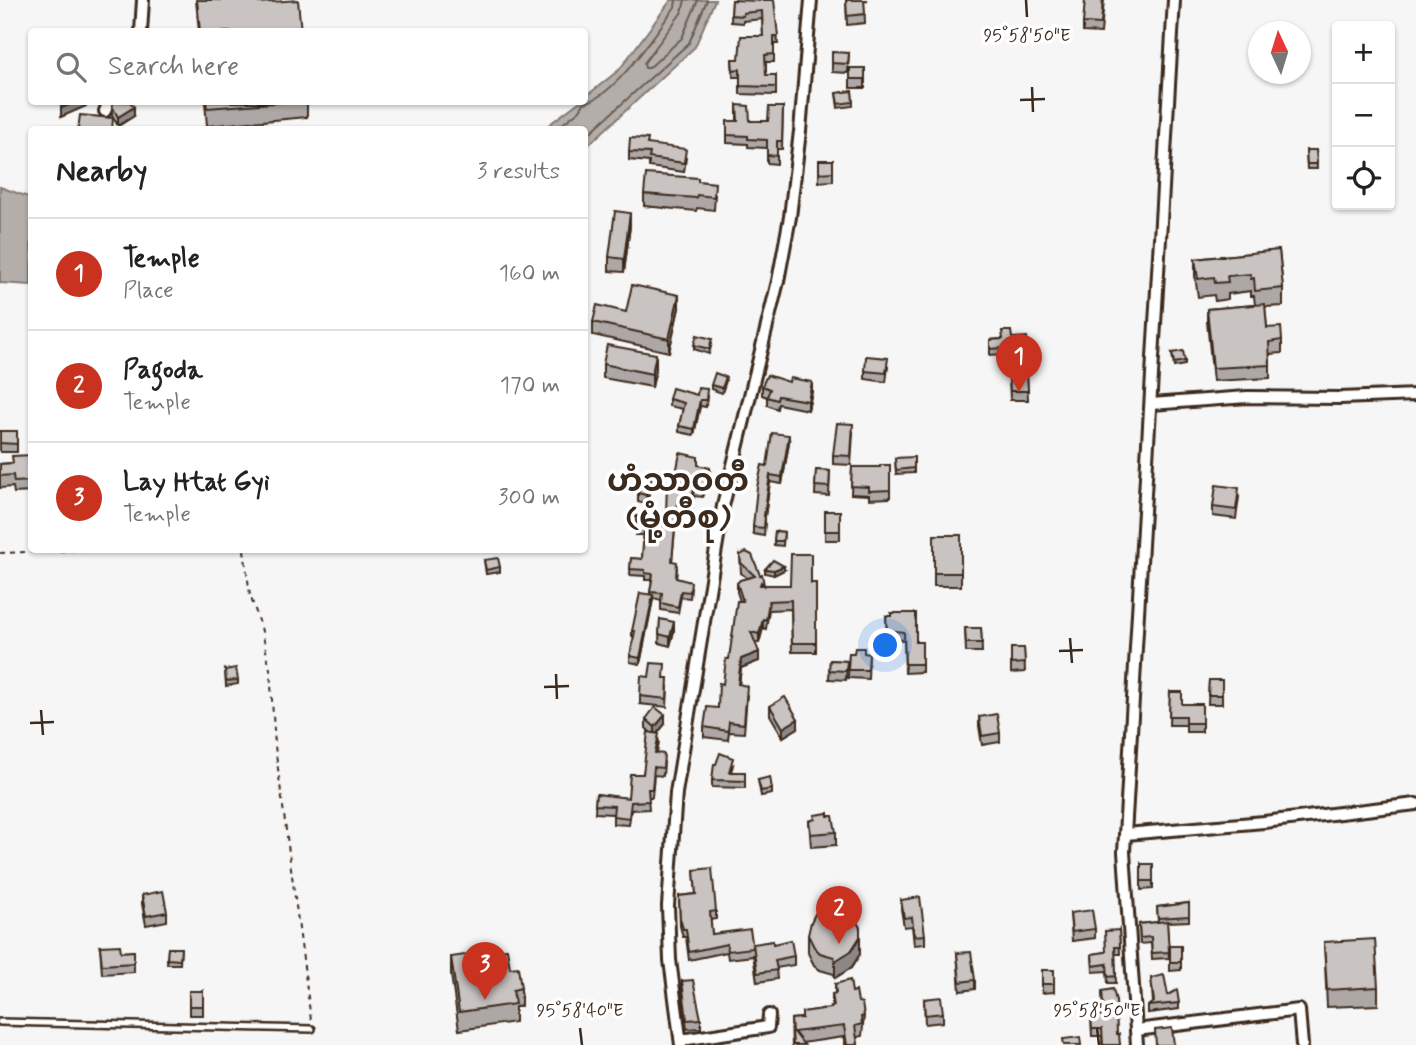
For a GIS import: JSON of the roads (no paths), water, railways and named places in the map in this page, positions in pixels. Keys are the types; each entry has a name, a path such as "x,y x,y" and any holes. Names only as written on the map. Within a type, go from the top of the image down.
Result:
{"street":[{"path":"141,28 142,0"},
{"path":"769,1015 768,1027 681,1043 670,960 668,906 676,793 723,506 775,293 790,217 811,0"},
{"path":"1137,1045 1128,892 1124,868 1174,0"},
{"path":"1151,404 1247,397 1416,395"},
{"path":"1126,834 1264,822 1416,804"},
{"path":"1136,1030 1298,1010 1302,1045"}],"lane":[{"path":"0,1023 312,1029"}],"water":[{"path":"671,0 715,0 695,47 588,145 588,126 547,126 575,105 588,105 588,95 619,70"},
{"path":"0,187 28,197 28,285 0,283"}],"place":[{"name":"Temple","path":"1019,392"},
{"name":"Pagoda","path":"839,944"},
{"name":"Lay Htat Gyi","path":"485,1000"}],"district":[{"name":"ဟံသာဝတီ (မုံ့တီစု)","path":"678,498"}]}
